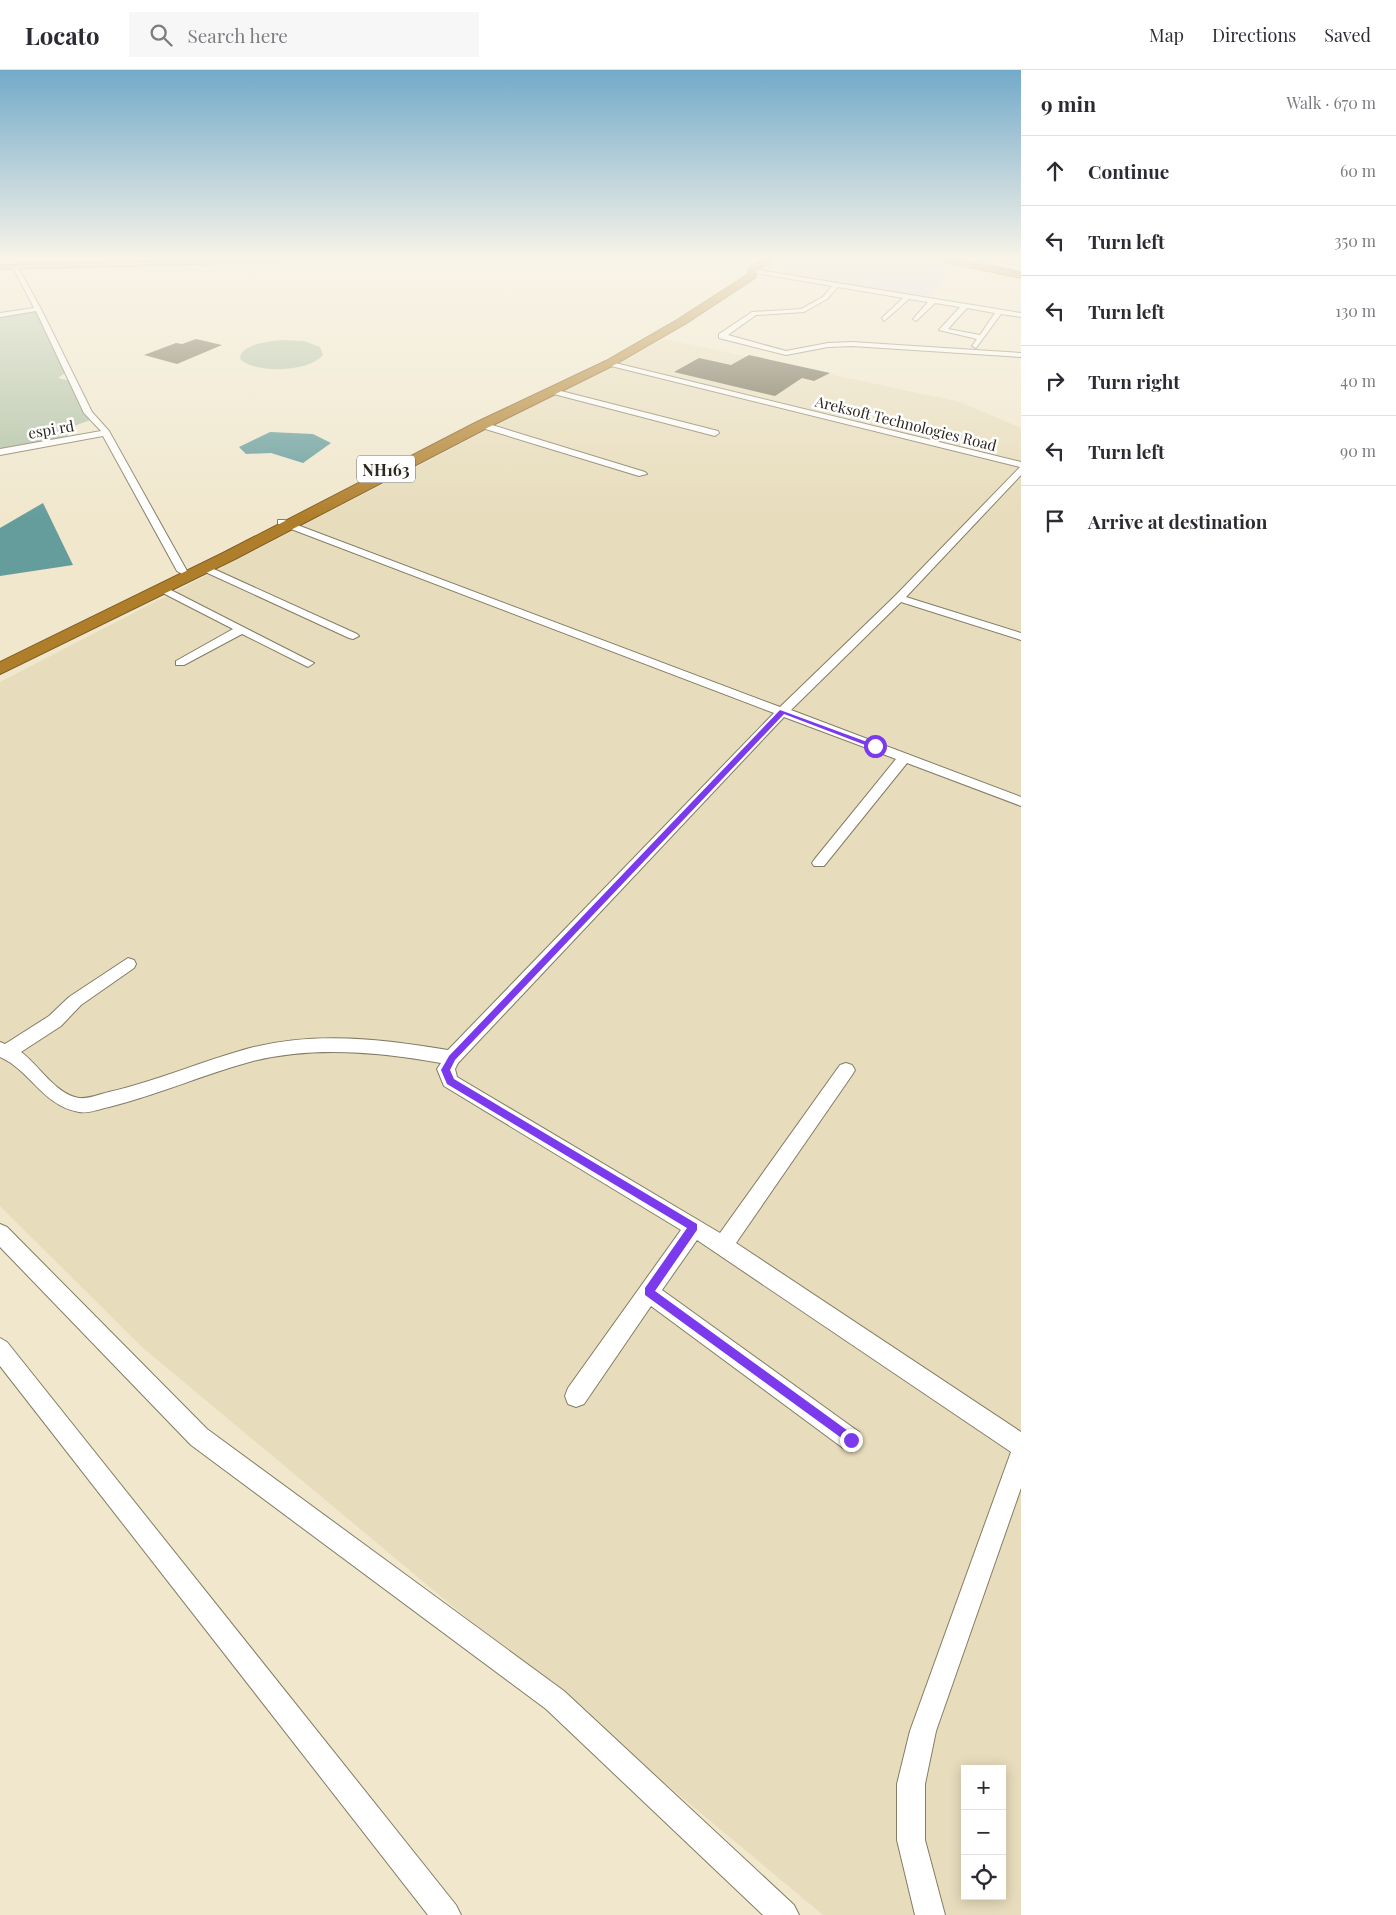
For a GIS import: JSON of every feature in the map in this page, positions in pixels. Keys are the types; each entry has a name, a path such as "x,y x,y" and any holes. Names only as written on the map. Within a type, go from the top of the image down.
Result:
{"highway":[{"name":"NH163","path":"0,662 186,574 631,346"},
{"name":"NH163","path":"0,669 162,589 186,574 205,568 285,523 553,391 639,346"}],"street":[{"path":"55,346 88,412 106,433 186,574"},
{"path":"60,346 95,412 92,416"},
{"path":"762,346 786,352 798,352 820,346"},
{"path":"895,346 974,350 1021,355"},
{"path":"974,350 976,346"},
{"name":"Areksoft Technologies Road","path":"611,362 1021,465"},
{"path":"553,391 715,433"},
{"path":"482,425 642,474"},
{"name":"espi rd","path":"0,452 106,433"},
{"path":"1021,470 899,598 783,712 452,1058 446,1070 450,1082 723,1245 1021,1445"},
{"path":"285,523 1021,802"},
{"path":"205,568 353,636"},
{"path":"162,589 308,663"},
{"path":"899,598 1021,637"},
{"path":"180,663 242,629"},
{"path":"819,863 904,758"},
{"path":"4,1050 54,1022 75,1001 128,964"},
{"path":"4,1050 22,1060 39,1082 57,1095 72,1103 86,1105 132,1094 271,1050 301,1046 347,1043 391,1047 452,1058"},
{"path":"723,1245 846,1070"},
{"path":"576,1396 694,1227"},
{"path":"0,1233 199,1437 555,1700 784,1915"},
{"path":"648,1292 851,1440"},
{"path":"0,1349 319,1751 446,1915"},
{"path":"930,1915 911,1840 911,1784 923,1731 1021,1456"}],"shaded area":[{"path":"650,346 697,346 960,402 1021,428 1021,1915 823,1915 143,1348 0,1206 0,682"},
{"path":"270,432 313,434 331,443 303,463 271,453 246,454 239,447"},
{"path":"43,503 73,565 0,576 0,528"}],"green space":[{"path":"0,346 53,346 65,373 58,378 71,381 93,419 66,429 68,437 0,449"},
{"path":"252,346 318,346 320,347 323,355 316,361 295,368 259,368 241,360 240,356 247,348"}],"building":[{"path":"168,346 219,346 177,364 144,355"},
{"path":"749,355 830,373 814,381 802,378 775,396 674,372 699,358 731,365"}],"route":[{"path":"851,1440 648,1292 694,1227 450,1082 446,1070 452,1058 783,712 875,746"}]}
